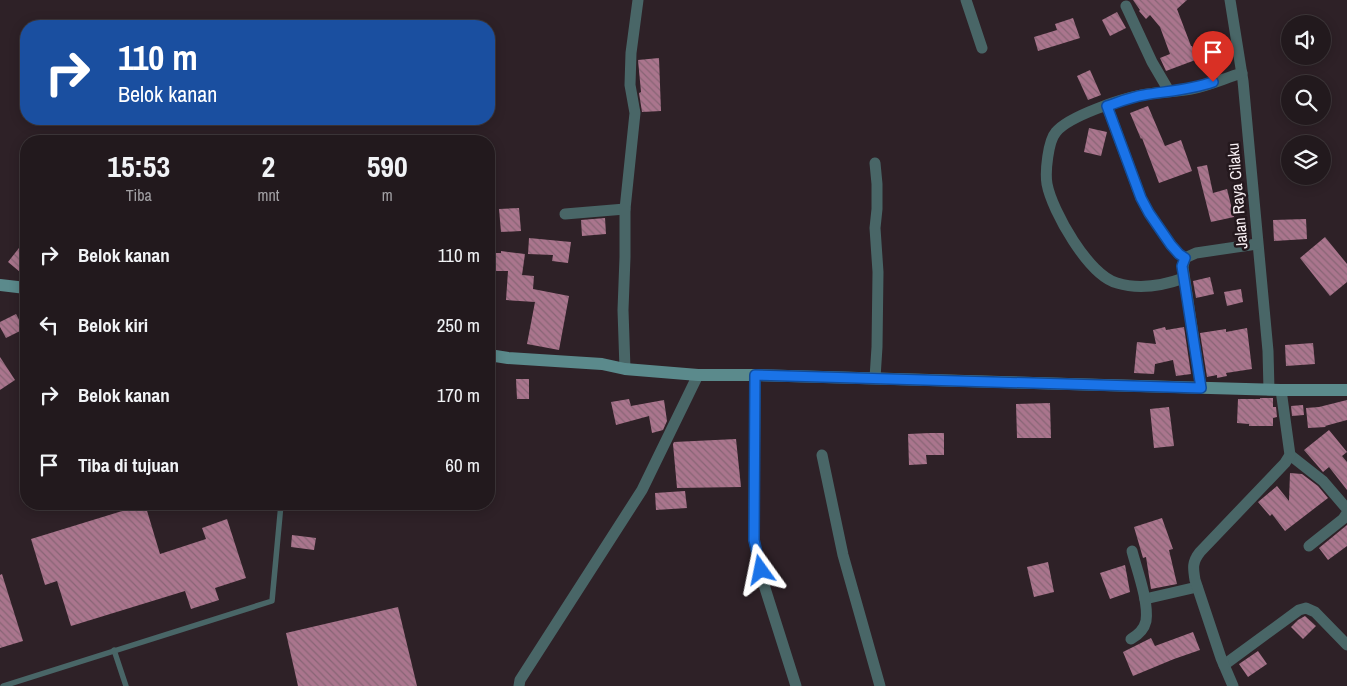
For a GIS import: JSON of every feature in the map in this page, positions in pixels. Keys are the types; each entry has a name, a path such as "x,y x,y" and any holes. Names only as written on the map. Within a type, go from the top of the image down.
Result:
{"street":[{"path":"624,369 623,310 626,209 635,113 630,85 631,53 638,0"},
{"path":"966,0 982,48"},
{"name":"Jalan Raya Cilaku","path":"1230,0 1242,73 1268,351 1290,455"},
{"path":"1126,6 1152,62 1169,91"},
{"path":"1184,278 1166,284 1146,287 1116,283 1105,277 1091,264 1069,233 1047,183 1046,170 1050,145 1055,133 1066,123 1090,112 1126,99 1142,95 1191,89 1242,73"},
{"path":"1107,106 1141,198 1171,245 1185,258"},
{"path":"874,163 878,209 875,228 878,272 875,378"},
{"path":"565,214 626,209"},
{"path":"1201,388 1182,266 1185,258 1196,253 1257,244"},
{"path":"0,285 20,287"},
{"path":"495,356 602,364 624,369 698,375 875,378 1275,390 1347,390"},
{"path":"519,686 520,680 642,490 698,375"},
{"path":"755,375 754,540 764,585 796,686"},
{"path":"822,455 843,555 880,686"},
{"path":"1233,686 1197,587 1194,568 1195,559 1286,463 1290,455 1323,481 1347,509"},
{"path":"1309,546 1343,519 1347,513"},
{"path":"1131,639 1138,635 1146,622 1145,599 1132,551"},
{"path":"1145,599 1197,587"},
{"path":"1224,665 1302,608 1309,608 1315,612 1347,645"}],"lane":[{"path":"3,686 272,601 280,510"},
{"path":"114,650 126,686"}],"building":[{"path":"1133,0 1187,0 1177,9 1198,59 1166,71 1160,58 1170,54 1160,27 1150,15 1146,19"},
{"path":"1117,12 1126,28 1110,36 1102,20"},
{"path":"1073,18 1080,38 1038,51 1034,37 1057,30 1055,24"},
{"path":"659,58 661,111 642,112 639,93 641,92 638,60"},
{"path":"1090,70 1101,95 1088,100 1077,76"},
{"path":"1148,106 1165,146 1181,140 1192,171 1159,183 1142,138 1130,113"},
{"path":"1089,128 1107,132 1101,156 1084,152"},
{"path":"1207,165 1213,193 1227,189 1234,217 1211,222 1197,167"},
{"path":"519,208 521,231 501,232 499,209"},
{"path":"605,218 606,234 582,236 581,220"},
{"path":"1306,219 1307,239 1274,241 1273,220"},
{"path":"1325,237 1347,264 1347,282 1330,296 1300,258"},
{"path":"529,238 571,242 568,263 552,261 553,255 528,254"},
{"path":"20,247 20,272 8,262"},
{"path":"501,251 525,254 522,275 534,276 533,289 569,296 559,350 527,344 535,302 506,300 508,271 495,271 495,253 501,253"},
{"path":"1210,277 1214,294 1196,298 1193,281"},
{"path":"1241,289 1243,302 1227,306 1224,292"},
{"path":"16,314 20,322 20,331 6,338 0,327 0,322"},
{"path":"1165,327 1166,330 1184,327 1191,374 1176,376 1173,360 1155,364 1154,374 1134,373 1137,342 1156,344 1153,330"},
{"path":"1247,328 1252,369 1226,373 1227,376 1217,378 1217,375 1207,377 1200,333 1226,329 1226,332"},
{"path":"1313,343 1315,364 1286,366 1285,345"},
{"path":"0,357 15,380 0,390"},
{"path":"516,379 529,379 529,399 517,399"},
{"path":"1273,398 1273,407 1276,407 1277,417 1273,418 1273,426 1249,426 1249,424 1237,423 1238,399"},
{"path":"629,399 631,406 664,400 667,421 663,430 652,433 649,416 616,425 611,402"},
{"path":"1347,400 1347,420 1326,427 1308,428 1306,408 1319,407"},
{"path":"1050,403 1051,438 1017,438 1016,404"},
{"path":"1303,405 1304,415 1292,416 1291,406"},
{"path":"1169,407 1174,446 1154,448 1150,409"},
{"path":"1329,430 1347,452 1342,456 1347,462 1347,490 1329,467 1323,472 1304,450"},
{"path":"944,433 944,455 926,455 927,464 909,465 908,434"},
{"path":"736,439 741,487 677,488 674,442"},
{"path":"1290,473 1302,474 1318,486 1328,498 1285,531 1272,514 1270,516 1258,502 1277,486 1289,501"},
{"path":"685,491 687,508 656,510 655,493"},
{"path":"125,510 147,510 160,554 206,539 202,528 227,519 246,578 215,588 219,600 191,609 185,591 71,626 57,581 45,585 31,539"},
{"path":"1162,518 1173,549 1169,550 1177,584 1151,589 1146,557 1143,558 1134,527"},
{"path":"1347,525 1347,546 1328,560 1319,548"},
{"path":"292,535 316,538 314,550 291,547"},
{"path":"1048,562 1054,592 1034,597 1027,567"},
{"path":"1125,565 1130,592 1110,599 1100,573"},
{"path":"2,574 23,641 0,648 0,575"},
{"path":"398,607 417,686 298,686 286,633"},
{"path":"1305,616 1316,626 1303,639 1291,627"},
{"path":"1193,632 1200,650 1133,676 1123,652 1151,638 1155,646"},
{"path":"1258,651 1267,664 1248,677 1239,664"}],"route":[{"path":"761,570 754,540 755,375 1201,388 1182,266 1185,258 1171,245 1141,198 1107,106 1142,95 1191,89 1213,82"}]}
